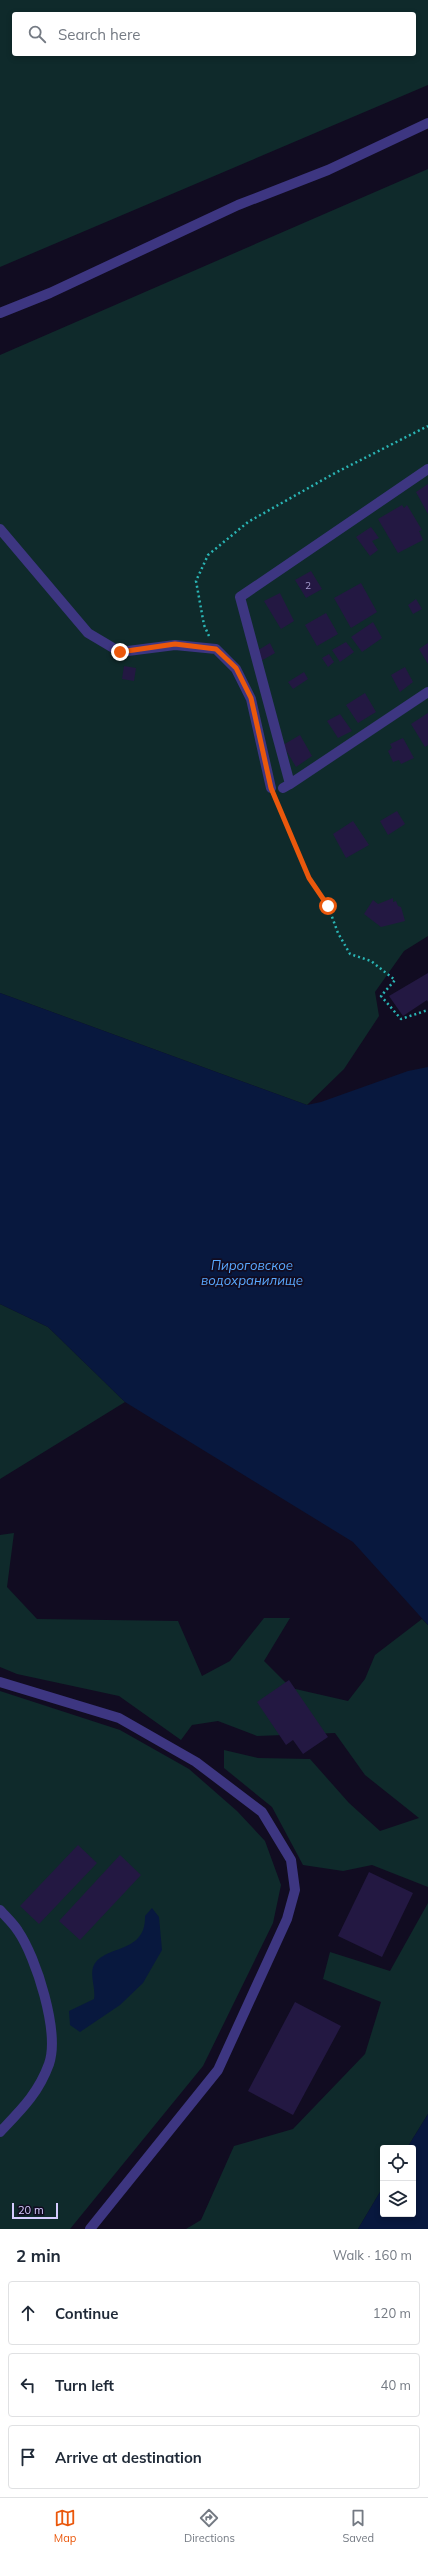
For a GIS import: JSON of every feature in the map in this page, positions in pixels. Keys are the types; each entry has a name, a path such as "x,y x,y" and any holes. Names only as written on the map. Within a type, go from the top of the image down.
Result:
{"street":[{"path":"0,313 50,293 238,205 328,170 428,123"},
{"path":"428,469 240,597 287,786 428,692"},
{"path":"0,529 88,633 120,652 175,644 216,649 236,668 251,698 271,788"},
{"path":"0,1682 119,1718 196,1762 262,1812 292,1860 295,1890 287,1919 218,2070 90,2229"},
{"path":"0,1910 18,1931 40,1978 51,2026 49,2062 30,2102 0,2132"}],"path":[{"path":"216,649 204,625 196,580 208,555 248,522 335,473 428,426"},
{"path":"271,788 309,878 328,906 338,933 350,954 371,961 395,980 381,996 401,1019 428,1010"}],"green space":[{"path":"0,0 428,0 428,85 0,267"},
{"path":"428,169 428,936 404,951 375,992 379,1016 344,1069 307,1105 0,993 0,355"},
{"path":"0,1304 48,1327 125,1402 0,1479"},
{"path":"14,1533 7,1587 37,1619 178,1621 202,1676 230,1661 264,1618 290,1618 264,1661 291,1688 348,1701 365,1679 375,1655 422,1619 428,1625 428,1887 372,1865 343,1871 303,1865 272,1807 224,1768 224,1750 258,1758 310,1759 349,1803 380,1831 419,1818 365,1775 335,1733 257,1736 218,1721 192,1725 181,1740 119,1696 17,1674 0,1667 0,1535"},
{"path":"0,1691 120,1730 189,1769 237,1811 265,1841 281,1885 273,1923 203,2066 70,2229 0,2229"},
{"path":"428,1903 428,2114 409,2145 380,2145 380,2192 358,2229 186,2229 201,2220 234,2146 293,2129 365,2054 381,2002 323,1979 330,1952 390,1971"}],"water":[{"name":"Пироговское водохранилище","path":"0,993 307,1105 321,1102 408,1071 428,1067 428,1625 353,1542 125,1402 48,1327 0,1304"},
{"path":"152,1908 159,1917 162,1950 143,1983 120,2005 80,2032 70,2025 69,2011 94,1999 92,1973 94,1965 100,1958 132,1943 139,1937 144,1928 145,1916"},
{"path":"428,2114 428,2229 358,2229 380,2192 380,2217 416,2217 416,2145 409,2145"}],"building":[{"path":"428,484 428,514 416,492"},
{"path":"402,505 404,508 407,505 422,530 419,531 423,540 398,553 378,519"},
{"path":"371,527 379,538 372,541 378,550 370,556 356,537"},
{"path":"311,571 322,589 306,598 295,580"},
{"path":"361,583 377,612 351,628 334,598"},
{"path":"280,593 294,621 281,629 264,601"},
{"path":"416,599 422,609 413,614 408,605"},
{"path":"326,613 338,634 317,646 305,625"},
{"path":"373,622 382,638 362,652 351,637"},
{"path":"346,642 354,652 340,662 332,650"},
{"path":"270,643 275,653 259,662 255,652"},
{"path":"428,643 428,664 419,649"},
{"path":"329,654 334,662 328,667 322,658"},
{"path":"124,666 136,668 134,681 122,679"},
{"path":"405,667 413,682 400,692 391,675"},
{"path":"304,672 308,679 293,689 288,682"},
{"path":"365,693 376,712 358,723 346,705"},
{"path":"428,713 428,745 425,747 411,724"},
{"path":"340,714 352,731 338,738 327,721"},
{"path":"300,735 312,756 296,767 283,745"},
{"path":"403,738 414,758 401,764 399,760 393,762 388,751 392,748 390,744"},
{"path":"397,811 405,824 388,835 380,821"},
{"path":"353,821 369,845 346,858 333,834"},
{"path":"393,898 393,902 396,901 398,906 401,907 405,921 381,927 364,914 373,900 378,904"},
{"path":"428,973 428,1002 427,1000 403,1016 389,996"},
{"path":"289,1680 328,1737 303,1754 293,1740 286,1745 257,1702"},
{"path":"78,1845 97,1863 39,1924 20,1906"},
{"path":"120,1855 141,1875 80,1940 59,1921"},
{"path":"369,1872 413,1893 382,1957 338,1936"},
{"path":"295,2002 341,2026 293,2115 248,2091"}],"route":[{"path":"120,652 175,644 216,649 236,668 251,698 271,788 309,878 328,906"}]}
